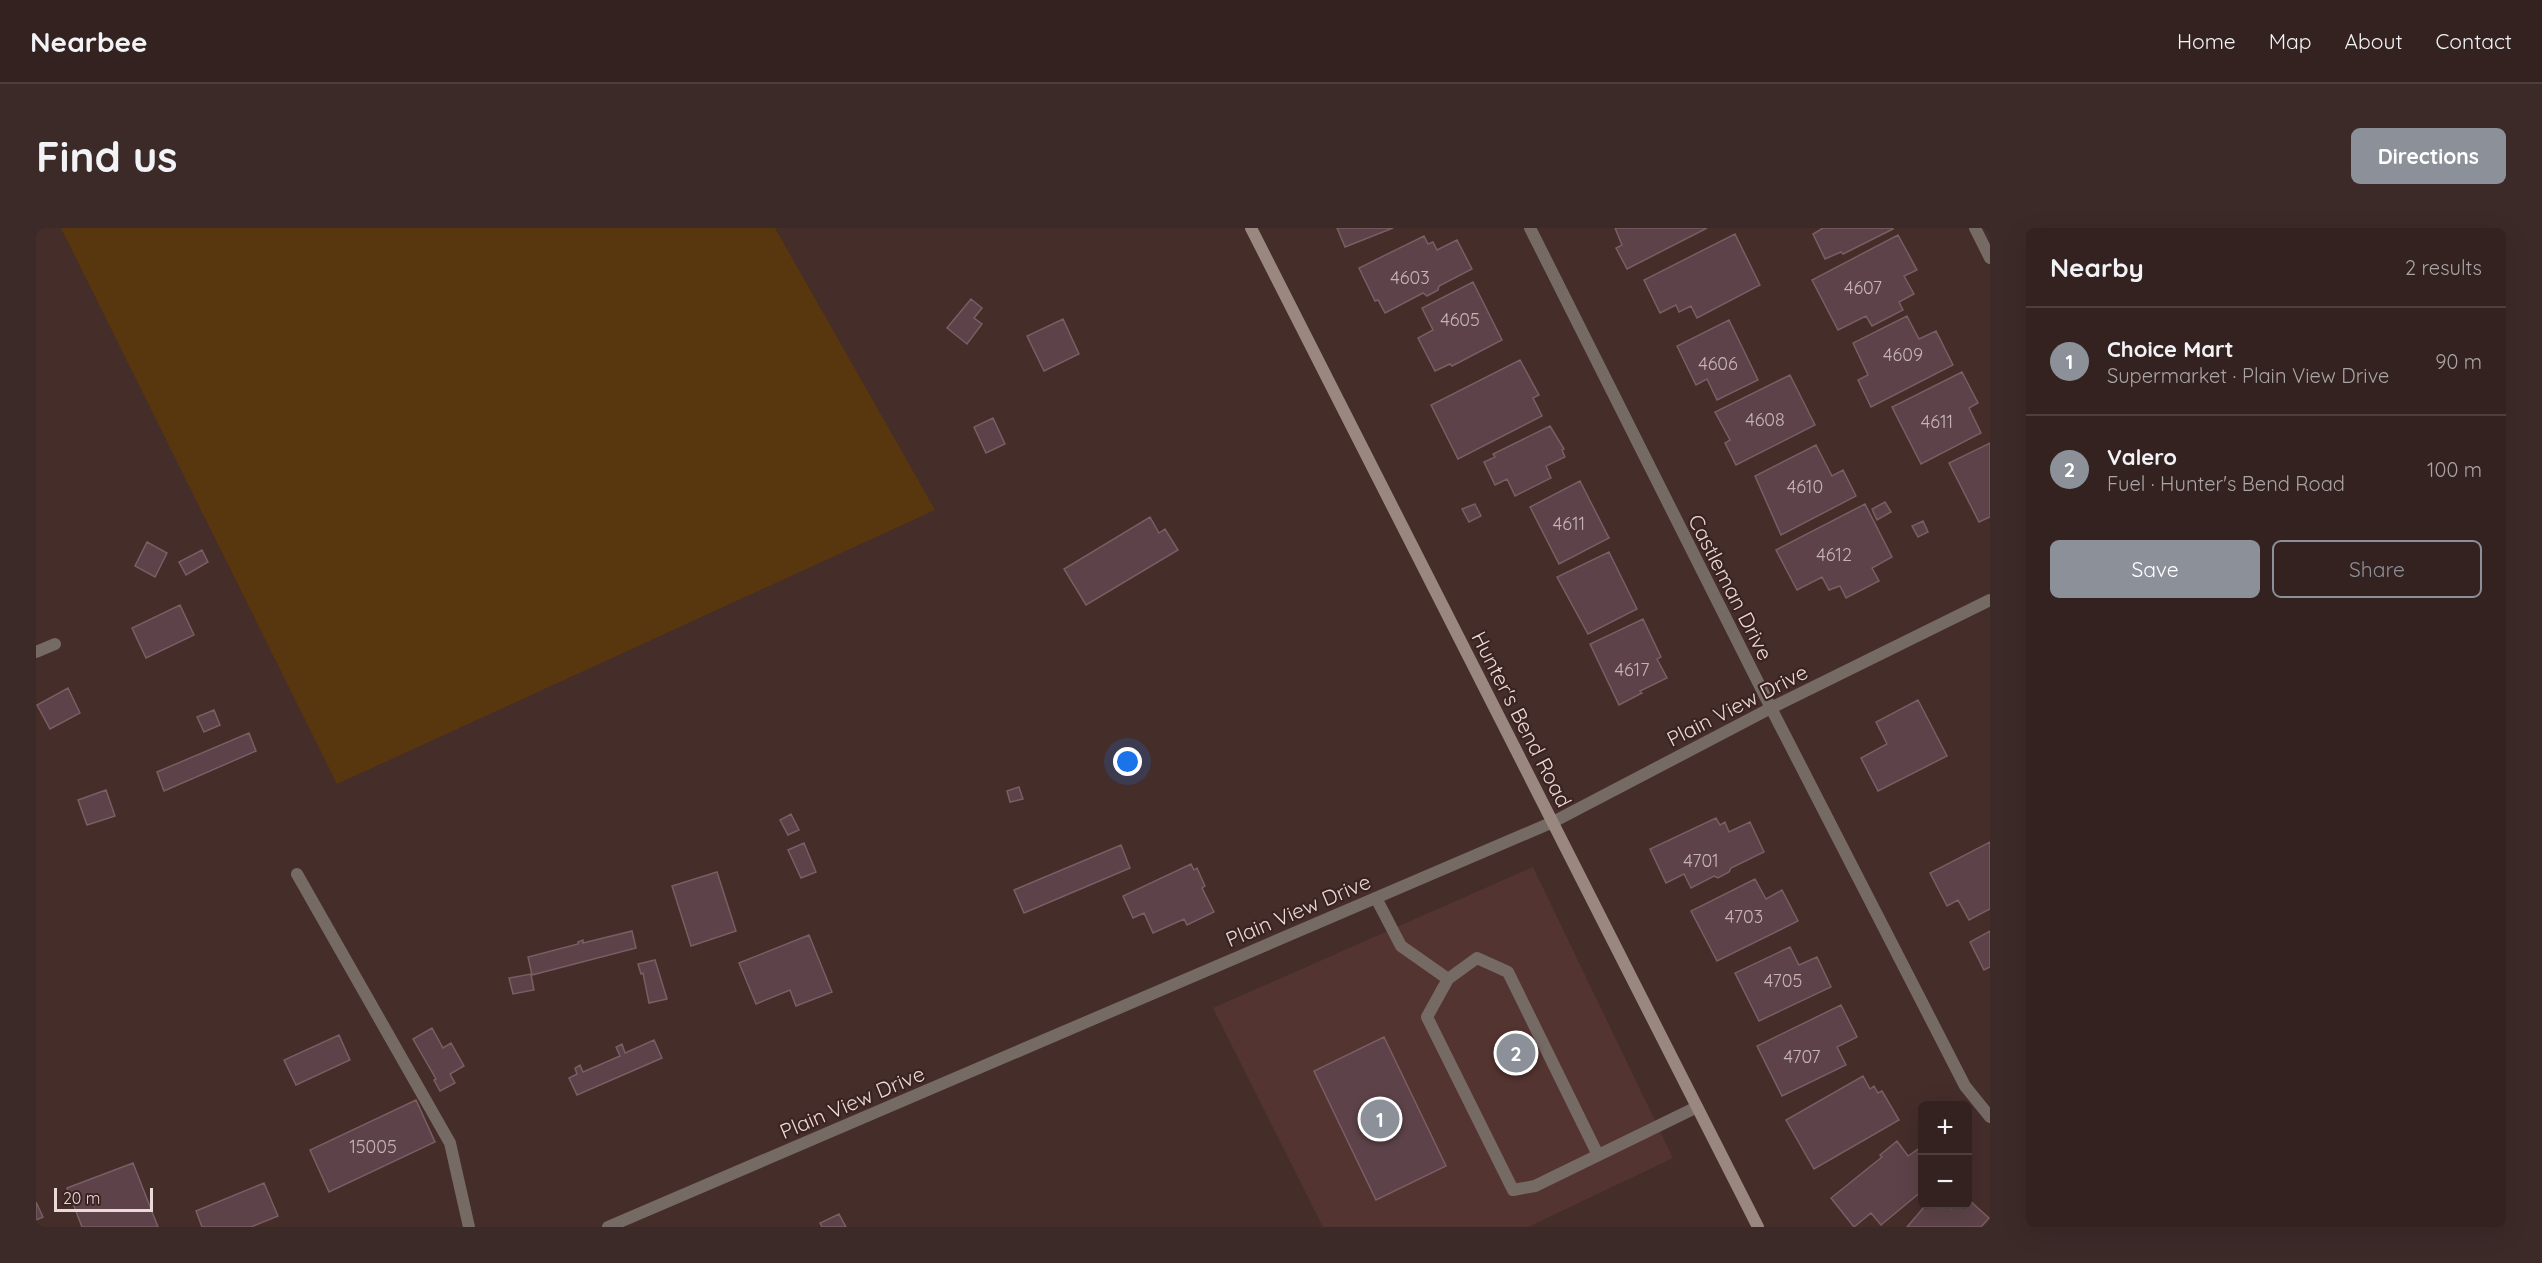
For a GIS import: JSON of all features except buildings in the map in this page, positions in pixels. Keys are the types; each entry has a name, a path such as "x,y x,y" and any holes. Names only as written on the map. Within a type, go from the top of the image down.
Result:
{"street":[{"name":"Hunter's Bend Road","path":"1251,228 1758,1227"},
{"name":"Castleman Drive","path":"1530,228 1771,708 1965,1086 1990,1117"},
{"path":"1975,228 1990,258"},
{"name":"Plain View Drive","path":"608,1227 1552,822 1771,708 1990,600"},
{"path":"36,652 55,644"},
{"path":"297,874 450,1143 469,1227"},
{"path":"1376,898 1401,946 1448,979"},
{"path":"1598,1155 1508,972 1477,958 1448,979 1427,1017 1513,1190 1535,1186 1697,1107"}],"shaded area":[{"path":"61,228 775,228 935,510 337,784"},
{"path":"1533,867 1673,1158 1528,1227 1323,1227 1213,1008"}],"place":[{"name":"Valero","path":"1516,1053"},
{"name":"Choice Mart","path":"1380,1119"}]}
